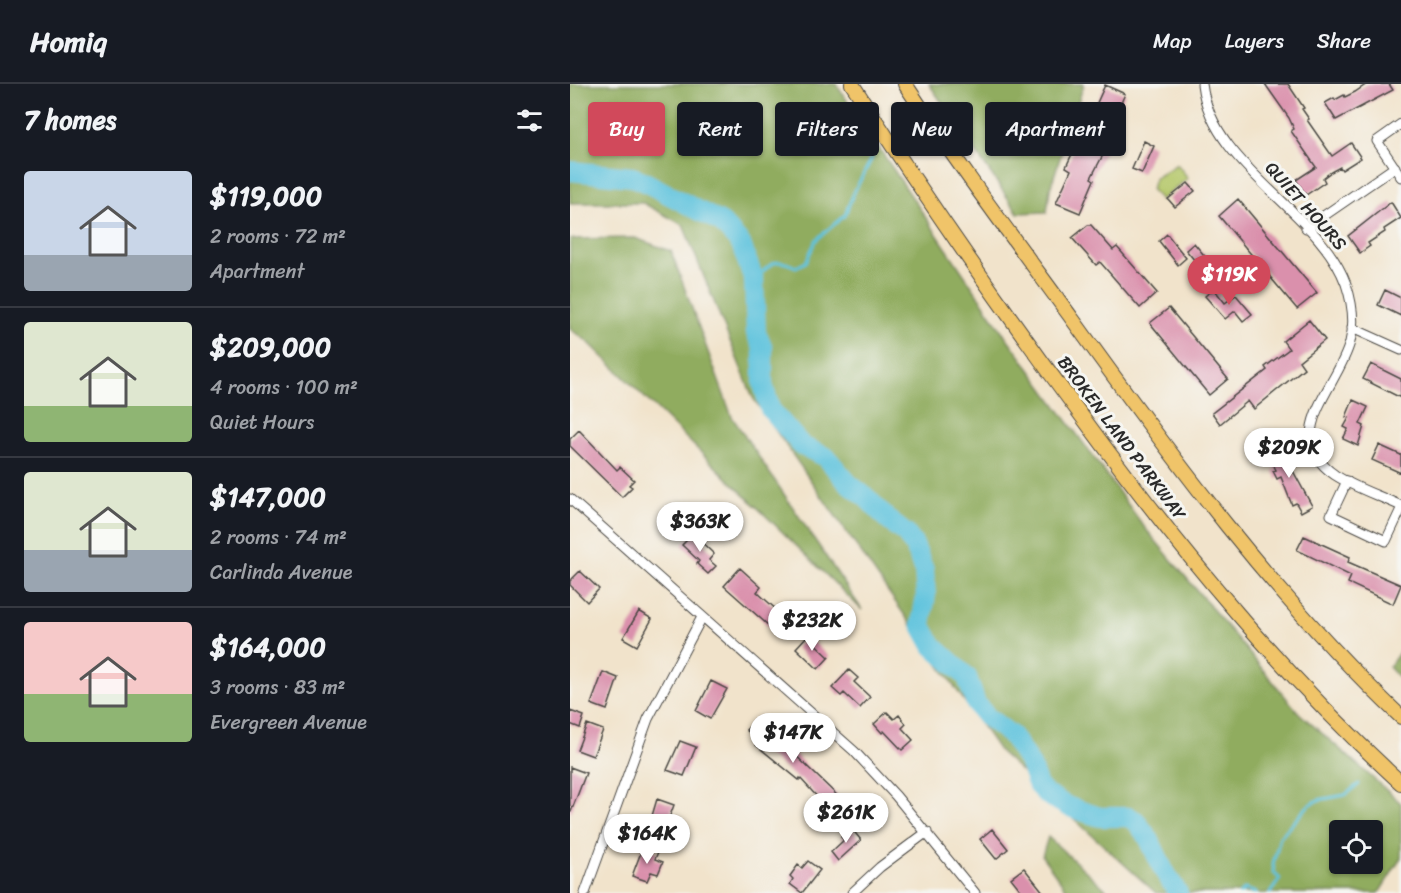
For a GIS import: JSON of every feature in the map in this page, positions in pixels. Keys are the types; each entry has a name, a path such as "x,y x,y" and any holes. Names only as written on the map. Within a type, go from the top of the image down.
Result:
{"main road":[{"name":"BROKEN LAND PARKWAY","path":"852,84 990,289 1075,407 1166,526 1262,645 1311,698 1401,783"},
{"name":"BROKEN LAND PARKWAY","path":"905,84 967,177 1193,481 1303,615 1401,717"}],"street":[{"name":"QUIET HOURS","path":"1202,84 1206,103 1224,136 1242,160 1335,261 1341,273 1350,299 1352,328 1347,353 1316,411 1311,437 1314,450 1327,468 1347,481 1401,508 1386,541 1331,515 1347,481"},
{"path":"1401,124 1377,141 1401,177"},
{"path":"1306,228 1395,167"},
{"path":"1352,328 1401,350"},
{"path":"570,499 854,752 927,832 975,893"},
{"path":"585,893 648,719 702,617"},
{"path":"852,893 880,867 927,832"}],"green space":[{"path":"570,84 836,84 848,102 775,102 775,156 879,156 879,148 1002,331 1145,528 1299,713 1401,803 1401,858 1379,893 1156,893 1000,752 753,398 683,225 643,203 570,203"},
{"path":"929,84 1084,84 1078,102 985,102 985,156 1061,156 1050,189 1047,212 1018,213 973,148 973,102 941,102"},
{"path":"1177,164 1188,178 1161,200 1151,189 1155,178"},
{"path":"635,238 671,251 732,417 862,610 587,341 570,329 570,239"},
{"path":"1401,650 1401,680 1389,667"},
{"path":"1048,837 1110,893 1069,893 1042,856"}],"building":[{"path":"1265,84 1288,84 1304,108 1302,109 1309,119 1307,120 1332,156 1351,143 1361,158 1342,170 1340,167 1331,172 1323,178 1325,182 1306,195 1296,180 1316,167 1291,131 1294,129 1289,118"},
{"path":"1367,84 1389,84 1393,90 1336,120 1325,103 1344,95 1345,97"},
{"path":"1105,85 1125,94 1121,102 1097,102"},
{"path":"1144,141 1154,146 1142,173 1132,169"},
{"path":"1071,156 1102,156 1091,178 1094,180 1080,213 1056,203 1071,170 1066,167"},
{"path":"1188,183 1195,191 1175,207 1168,199"},
{"path":"1238,199 1317,293 1297,309 1219,216"},
{"path":"1391,202 1401,218 1384,229 1385,232 1368,243 1370,246 1360,253 1348,236"},
{"path":"1091,225 1113,250 1117,247 1157,293 1140,308 1100,262 1096,265 1072,238"},
{"path":"1167,234 1186,258 1178,265 1159,241"},
{"path":"1194,243 1213,266 1205,273 1186,250"},
{"path":"1214,289 1225,303 1236,295 1252,314 1243,321 1235,311 1225,319 1205,296"},
{"path":"1385,290 1401,298 1401,316 1378,305"},
{"path":"1169,308 1228,379 1209,395 1150,323"},
{"path":"1309,320 1325,340 1299,361 1304,368 1254,409 1248,401 1220,424 1212,413 1267,370 1265,367 1289,349 1283,341"},
{"path":"1371,364 1401,379 1401,398 1363,379"},
{"path":"1353,400 1368,407 1360,424 1364,426 1358,446 1343,439 1348,429 1344,427 1349,418 1346,417"},
{"path":"579,430 617,470 620,467 634,480 629,485 632,487 622,497 570,446 570,439"},
{"path":"1279,445 1312,506 1301,512 1296,503 1292,505 1281,477 1277,479 1273,471 1276,470 1266,451"},
{"path":"1379,445 1401,455 1401,473 1372,460"},
{"path":"693,534 714,554 709,560 716,566 708,574 697,564 699,561 682,545"},
{"path":"1304,536 1350,557 1348,562 1401,585 1393,604 1348,583 1351,576 1297,550"},
{"path":"740,568 761,587 757,592 790,622 778,634 724,586"},
{"path":"580,571 599,589 587,602 570,585 570,581"},
{"path":"639,611 652,619 637,646 623,638"},
{"path":"807,636 829,657 818,669 796,648"},
{"path":"849,670 858,678 854,682 870,697 860,708 844,693 841,696 832,688"},
{"path":"603,672 618,678 607,710 591,704"},
{"path":"711,681 727,689 710,719 696,711"},
{"path":"570,711 584,716 580,728 570,724"},
{"path":"887,712 894,719 899,715 906,724 902,728 913,740 902,750 874,724"},
{"path":"757,718 843,801 831,812 800,778 799,780 756,745 759,741 746,730"},
{"path":"587,724 603,730 593,756 577,750"},
{"path":"680,741 696,747 684,776 667,770"},
{"path":"570,767 586,773 571,812 570,812"},
{"path":"657,799 674,805 664,832 649,826"},
{"path":"851,828 861,840 838,861 831,852 844,840 841,837"},
{"path":"992,829 1008,849 996,859 980,839"},
{"path":"643,847 658,852 655,859 663,862 658,874 651,872 647,881 632,876"},
{"path":"808,861 820,870 802,893 790,884 793,879 790,876 798,865 802,868"},
{"path":"1024,868 1044,893 1023,893 1011,878"}],"waterway":[{"path":"754,280 773,263 782,262 796,267 806,262 816,240 845,215 872,158"},
{"path":"570,171 632,177 643,181 722,223 741,244 754,280 756,333 763,348 763,384 770,409 802,446 826,457 848,483 906,534 914,545 924,570 926,595 921,624 933,646 967,677 976,704 987,717 1012,736 1030,764 1038,786 1047,795 1069,807 1100,817 1128,817 1136,821 1149,839 1164,871 1178,893"},
{"path":"1270,893 1280,879 1274,873 1273,864 1280,837 1308,806 1318,800 1345,795 1359,784"},
{"path":"1240,893 1245,889 1256,893"}]}
